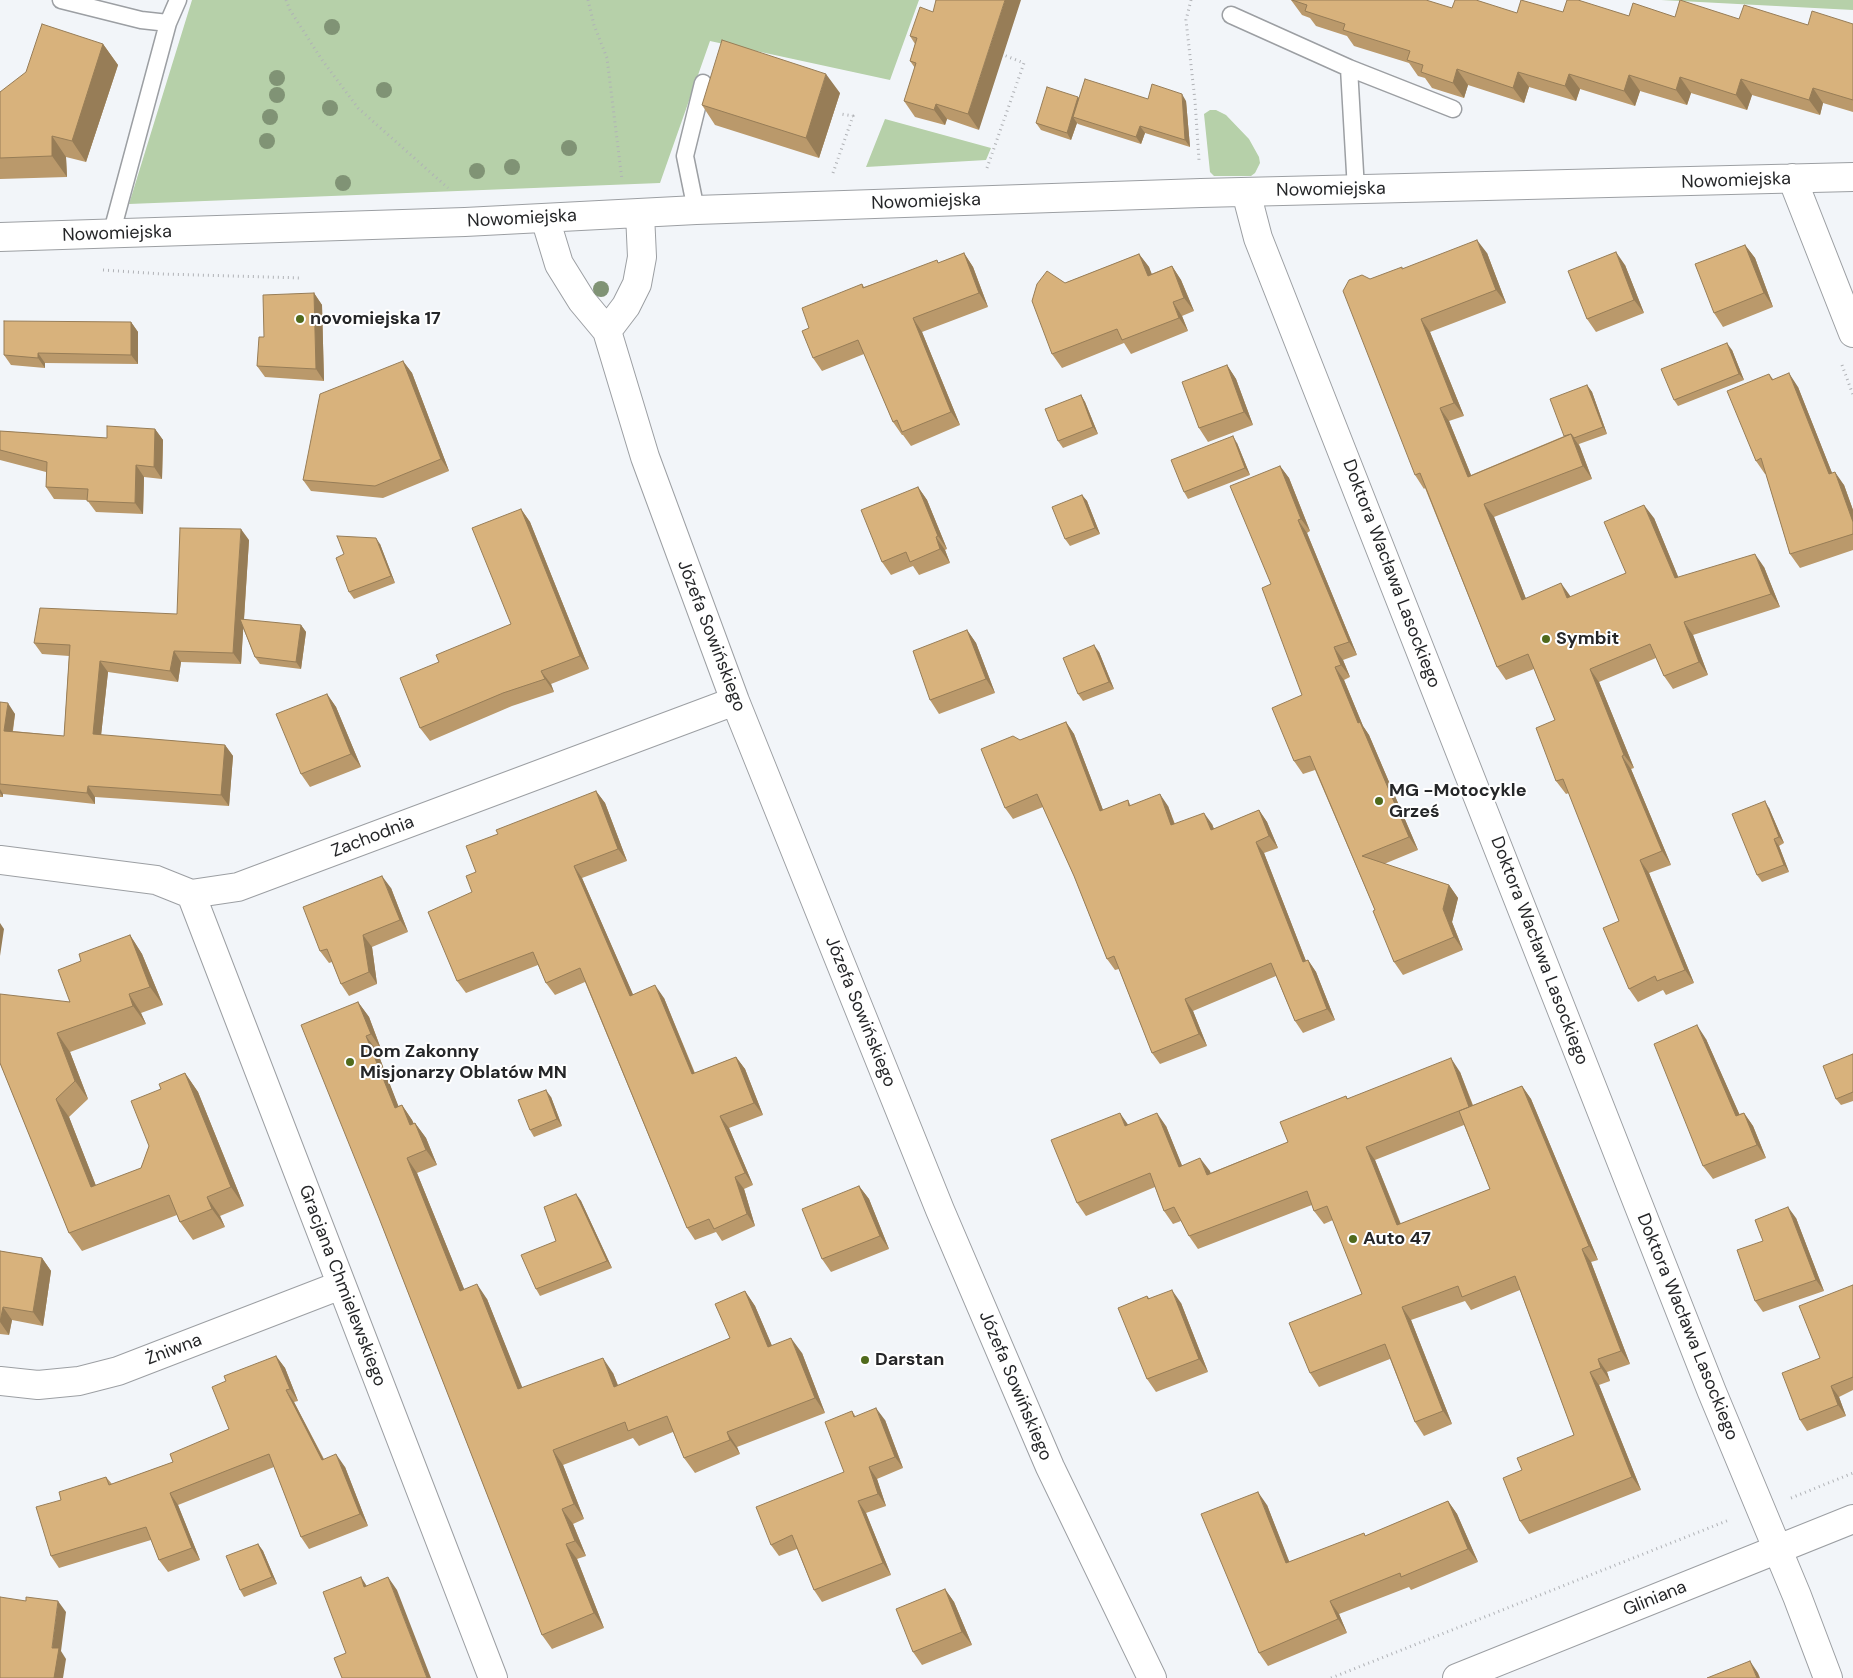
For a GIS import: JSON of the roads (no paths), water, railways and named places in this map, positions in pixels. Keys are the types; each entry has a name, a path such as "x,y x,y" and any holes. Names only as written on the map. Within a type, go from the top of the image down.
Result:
{"street":[{"name":"Nowomiejska","path":"0,237 545,218 696,210 1201,193 1853,177"},
{"path":"1792,178 1853,333"},
{"name":"Doktora Wacława Lasockiego","path":"1246,192 1258,238 1759,1509 1828,1678"},
{"path":"607,331 626,306 637,284 642,257 640,214"},
{"name":"Józefa Sowińskiego","path":"545,218 559,264 582,301 607,331 645,457 735,701 940,1210 1050,1467 1152,1678"},
{"name":"Zachodnia","path":"0,860 156,880 191,894 238,888 735,701"},
{"name":"Gracjana Chmielewskiego","path":"191,894 493,1678"},
{"name":"Żniwna","path":"0,1381 46,1384 79,1381 118,1371 341,1285"},
{"name":"Gliniana","path":"1457,1678 1853,1519"}],"lane":[{"path":"61,0 141,20 168,23"},
{"path":"111,234 168,23 178,0"},
{"path":"1232,15 1349,68 1452,109"},
{"path":"1349,68 1356,190"},
{"path":"696,210 685,156 702,83"}],"place":[{"name":"novomiejska 17","path":"300,319"},
{"name":"Symbit","path":"1546,639"},
{"name":"MG -Motocykle Grześ","path":"1379,801"},
{"name":"Dom Zakonny Misjonarzy Oblatów MN","path":"350,1062"},
{"name":"Auto 47","path":"1353,1239"},
{"name":"Darstan","path":"865,1360"}]}
